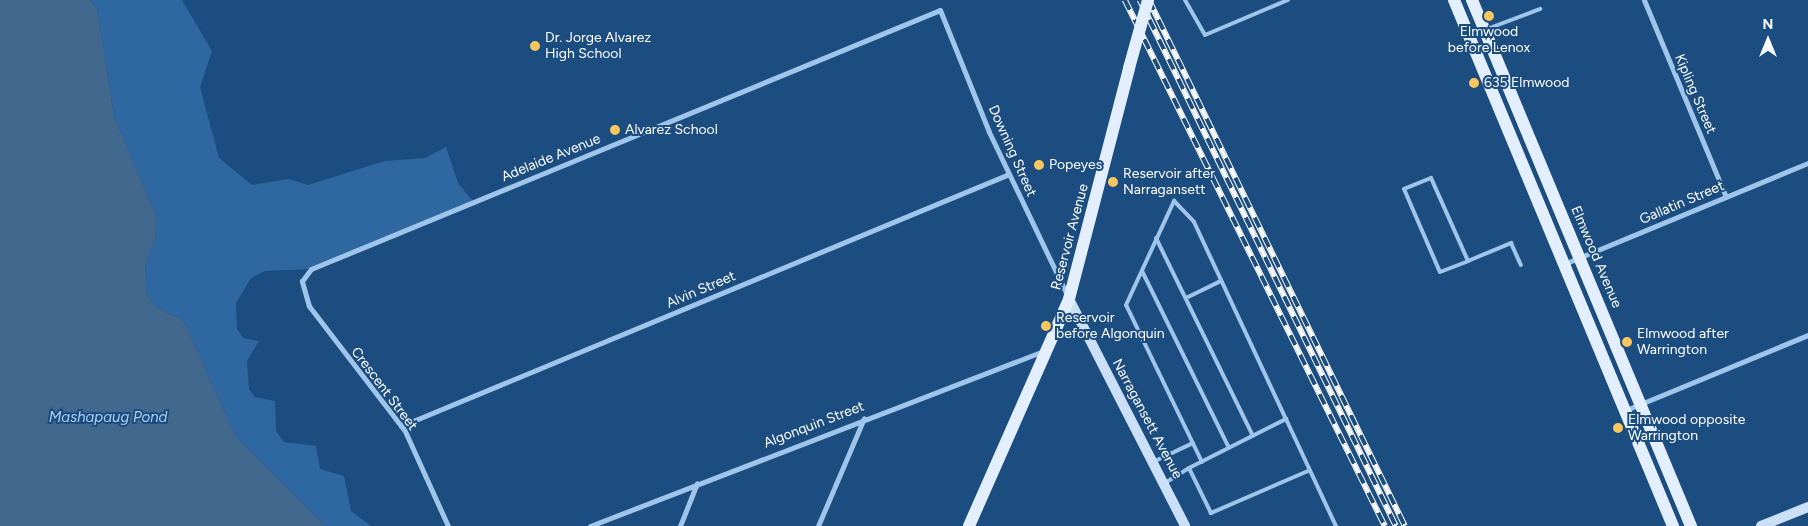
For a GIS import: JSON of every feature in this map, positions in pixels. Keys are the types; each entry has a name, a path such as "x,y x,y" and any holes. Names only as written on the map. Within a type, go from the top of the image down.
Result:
{"main road":[{"name":"Reservoir Avenue","path":"969,526 1069,299 1148,0"},
{"path":"1454,0 1673,526"},
{"name":"Elmwood Avenue","path":"1472,0 1691,526"}],"street":[{"name":"Kipling Street","path":"1644,0 1726,197"},
{"name":"Downing Street","path":"940,10 1009,174 1069,299"},
{"name":"Adelaide Avenue","path":"306,298 302,281 330,260 940,10"},
{"name":"Gallatin Street","path":"1564,264 1808,163"},
{"name":"Alvin Street","path":"401,426 1009,174"},
{"name":"Crescent Street","path":"306,298 344,356 401,426 448,526"},
{"name":"Narragansett Avenue","path":"1069,299 1165,483 1185,526"},
{"path":"1625,411 1808,335"},
{"name":"Algonquin Street","path":"590,526 697,482 1048,349"},
{"path":"818,526 864,418"},
{"path":"680,526 697,482"},
{"path":"1761,526 1808,506"}],"lane":[{"path":"1185,0 1205,35 1288,0"},
{"path":"1485,30 1540,9"},
{"path":"1468,262 1431,178 1404,189 1440,272 1468,262 1511,243 1521,265"},
{"path":"1202,462 1126,305 1174,201 1194,222 1308,471 1336,526"},
{"path":"1156,238 1253,436"},
{"path":"1142,271 1229,448"},
{"path":"1186,298 1221,281"},
{"path":"1165,483 1190,468 1286,420"},
{"path":"1153,462 1193,443"},
{"path":"1190,468 1211,513 1308,471"}],"shaded area":[{"path":"90,0 182,0 212,51 200,87 219,158 252,185 288,179 308,185 385,161 425,158 446,147 458,183 473,201 311,269 265,271 251,278 236,303 237,329 243,338 259,341 247,361 249,389 255,397 275,401 276,431 284,442 316,446 320,469 344,476 351,511 371,526 325,526 236,437 183,320 157,308 147,294 145,266 155,240 157,219 114,116 97,9"}],"water":[{"name":"Mashapaug Pond","path":"0,0 90,0 97,9 114,116 157,219 155,240 145,266 147,294 157,308 183,320 236,437 325,526 0,526"}],"railway":[{"path":"1125,0 1385,526"},
{"path":"1140,0 1396,526"},
{"path":"1149,0 1405,526"}],"place":[{"name":"Elmwood before Lenox","path":"1489,16"},
{"name":"Dr. Jorge Alvarez High School","path":"535,46"},
{"name":"635 Elmwood","path":"1474,83"},
{"name":"Alvarez School","path":"615,130"},
{"name":"Popeyes","path":"1039,165"},
{"name":"Reservoir after Narragansett","path":"1113,182"},
{"name":"Reservoir before Algonquin","path":"1046,326"},
{"name":"Elmwood after Warrington","path":"1627,342"},
{"name":"Elmwood opposite Warrington","path":"1618,428"}]}
